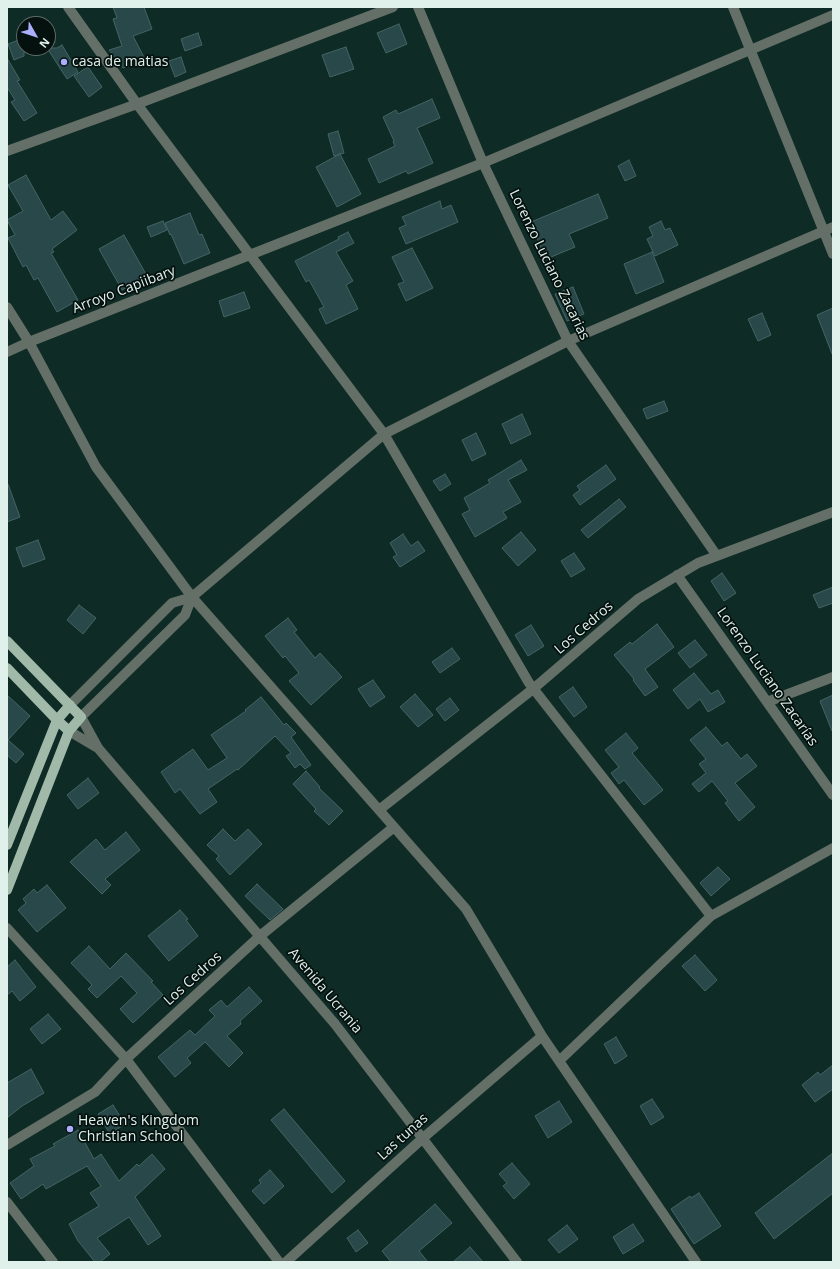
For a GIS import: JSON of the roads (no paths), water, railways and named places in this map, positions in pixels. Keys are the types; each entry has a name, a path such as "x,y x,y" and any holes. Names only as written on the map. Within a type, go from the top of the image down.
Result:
{"main road":[{"name":"Avenida Ucrania","path":"7,641 81,717"},
{"name":"Avenida Ucrania","path":"7,668 69,731"},
{"path":"7,845 57,720 70,705"},
{"path":"7,890 69,731 81,717"}],"street":[{"path":"68,7 137,104 384,434 533,689 711,916"},
{"path":"7,151 137,104 393,7"},
{"name":"Lorenzo Luciano Zacarias","path":"418,7 483,163 568,340 717,556"},
{"path":"733,7 833,254"},
{"name":"Arroyo Capiibary","path":"7,352 483,163 833,15"},
{"path":"70,705 172,603 192,597 384,434 568,340 833,227"},
{"path":"7,307 29,342 96,467 192,597 466,909 542,1036 696,1262"},
{"name":"Los Cedros","path":"379,810 533,689 638,599 698,563 833,512"},
{"name":"Lorenzo Luciano Zacarías","path":"677,575 833,796"},
{"path":"81,717 185,615 192,597"},
{"path":"767,702 833,677"},
{"name":"Avenida Ucrania","path":"81,717 98,748 335,1024 517,1262"},
{"name":"Avenida Ucrania","path":"69,731 98,748"},
{"name":"Los Cedros","path":"7,1145 95,1092 126,1059 260,936 394,827"},
{"path":"559,1061 711,916 833,848"},
{"path":"7,928 126,1059 280,1262 287,1258"},
{"name":"Las tunas","path":"287,1258 423,1138 542,1036"},
{"path":"7,1202 53,1262"}],"place":[{"name":"casa de matias","path":"64,62"},
{"name":"Heaven's Kingdom Christian School","path":"70,1129"}]}
